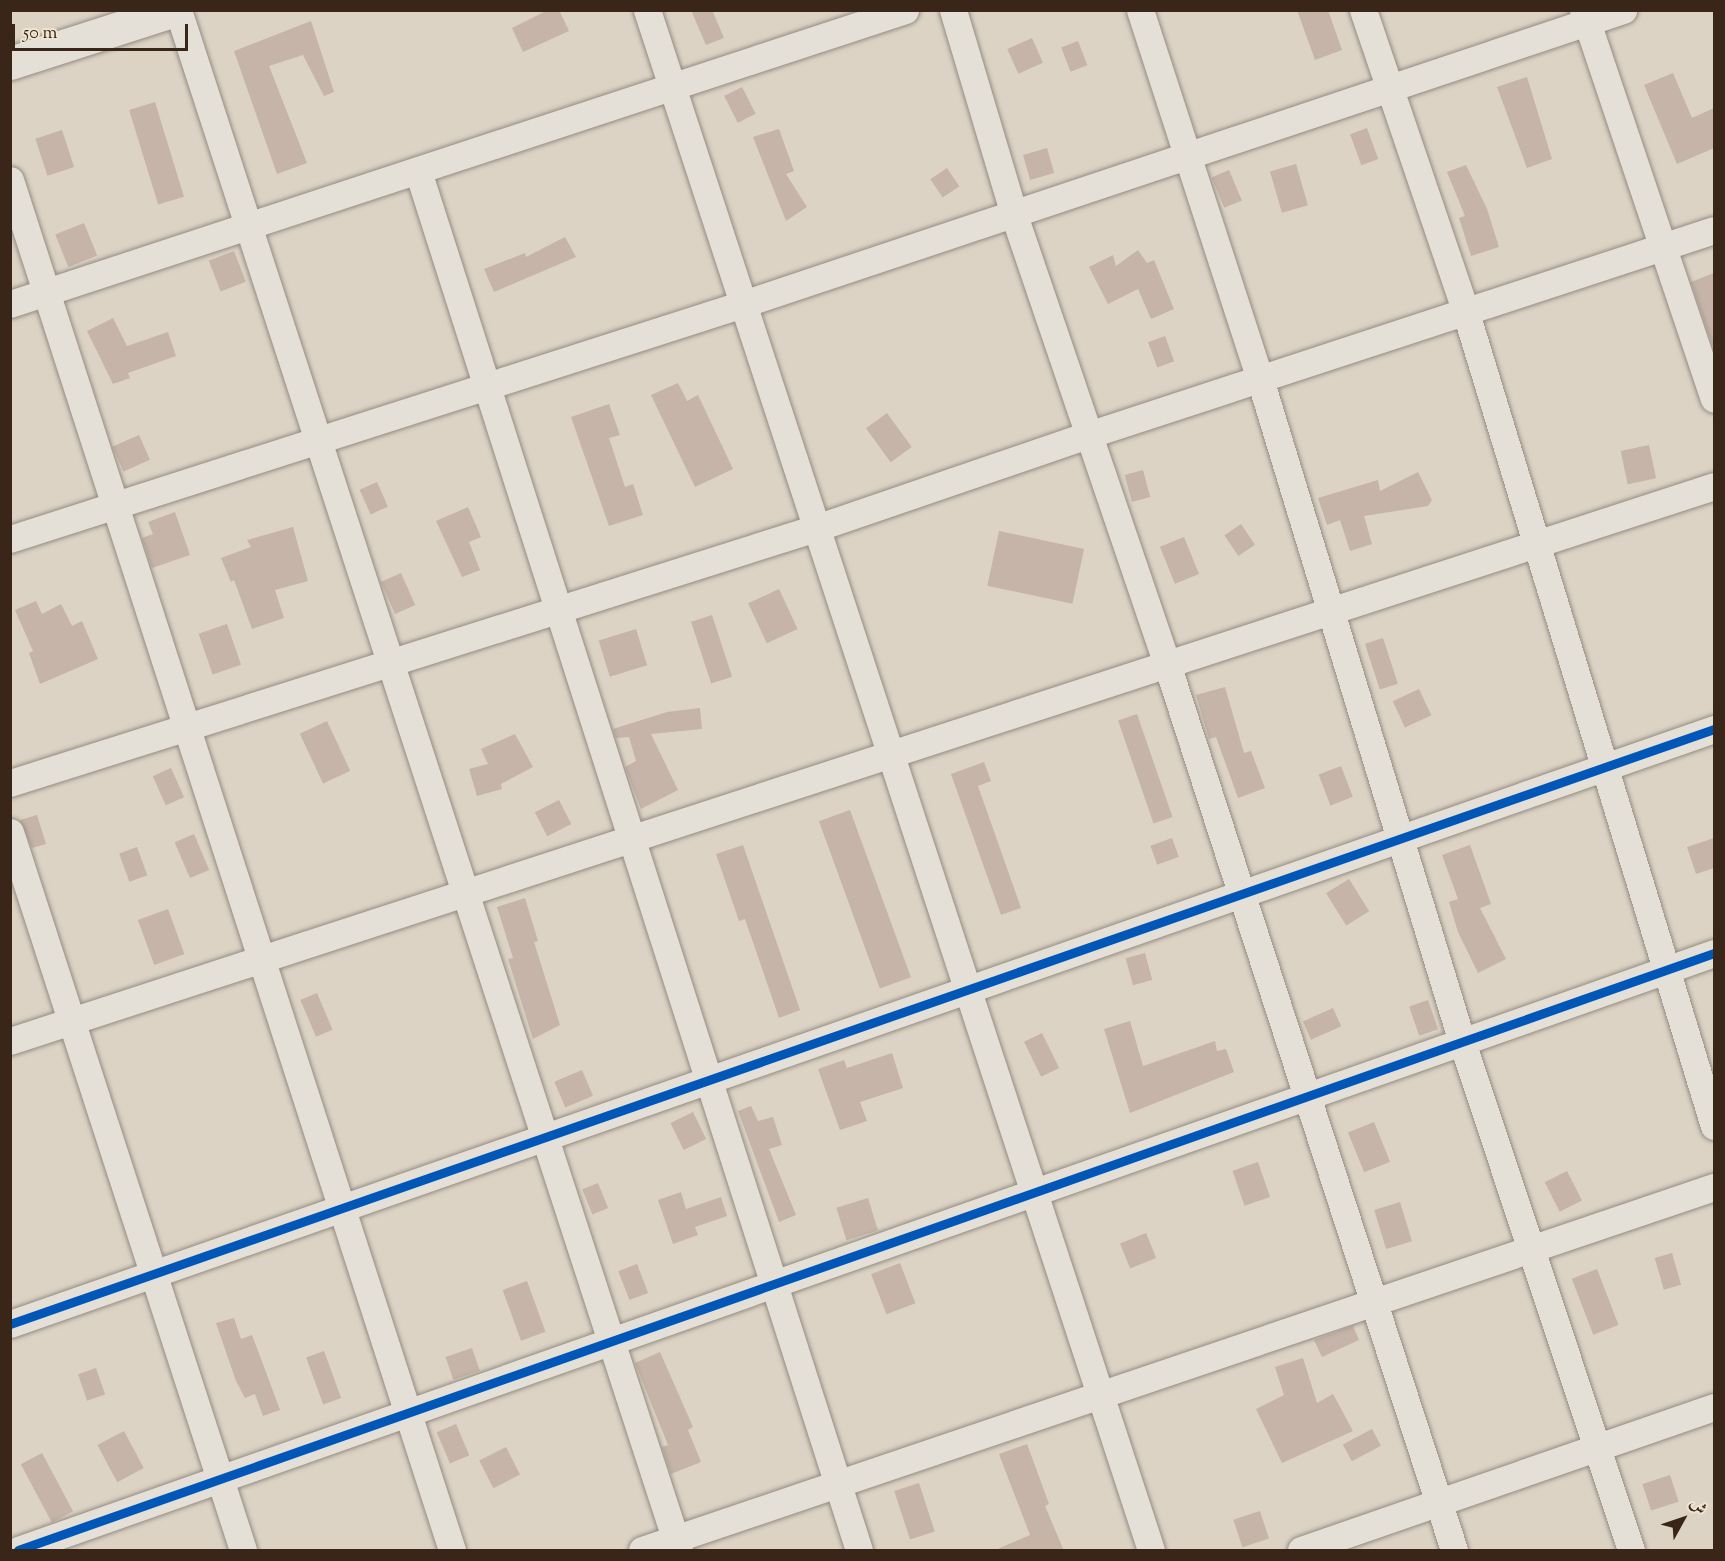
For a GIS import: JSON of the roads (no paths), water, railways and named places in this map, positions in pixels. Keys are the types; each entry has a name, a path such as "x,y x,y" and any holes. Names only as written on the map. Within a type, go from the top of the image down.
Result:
{"main road":[{"path":"10,63 176,10"}],"street":[{"path":"176,10 250,226 677,1544"},
{"path":"646,10 1151,1551"},
{"path":"10,304 905,10"},
{"path":"953,10 1014,215 1167,664 1240,895 1376,1301 1455,1551"},
{"path":"1140,10 1260,379 1403,838 1462,1042 1594,1447 1631,1551"},
{"path":"1363,10 1466,313 1714,1126"},
{"path":"10,538 743,304 1189,158 1391,89 1585,16 1623,10"},
{"path":"1585,16 1714,399"},
{"path":"418,171 859,1551"},
{"path":"10,180 452,1551"},
{"path":"10,783 816,528 1088,435 1714,230"},
{"path":"10,1041 1714,486"},
{"path":"10,1324 1714,729"},
{"path":"10,832 243,1551"},
{"path":"10,1537 16,1551 1714,953"},
{"path":"642,1551 677,1544 838,1483 1714,1187"},
{"path":"1301,1551 1438,1500 1714,1407"}]}
